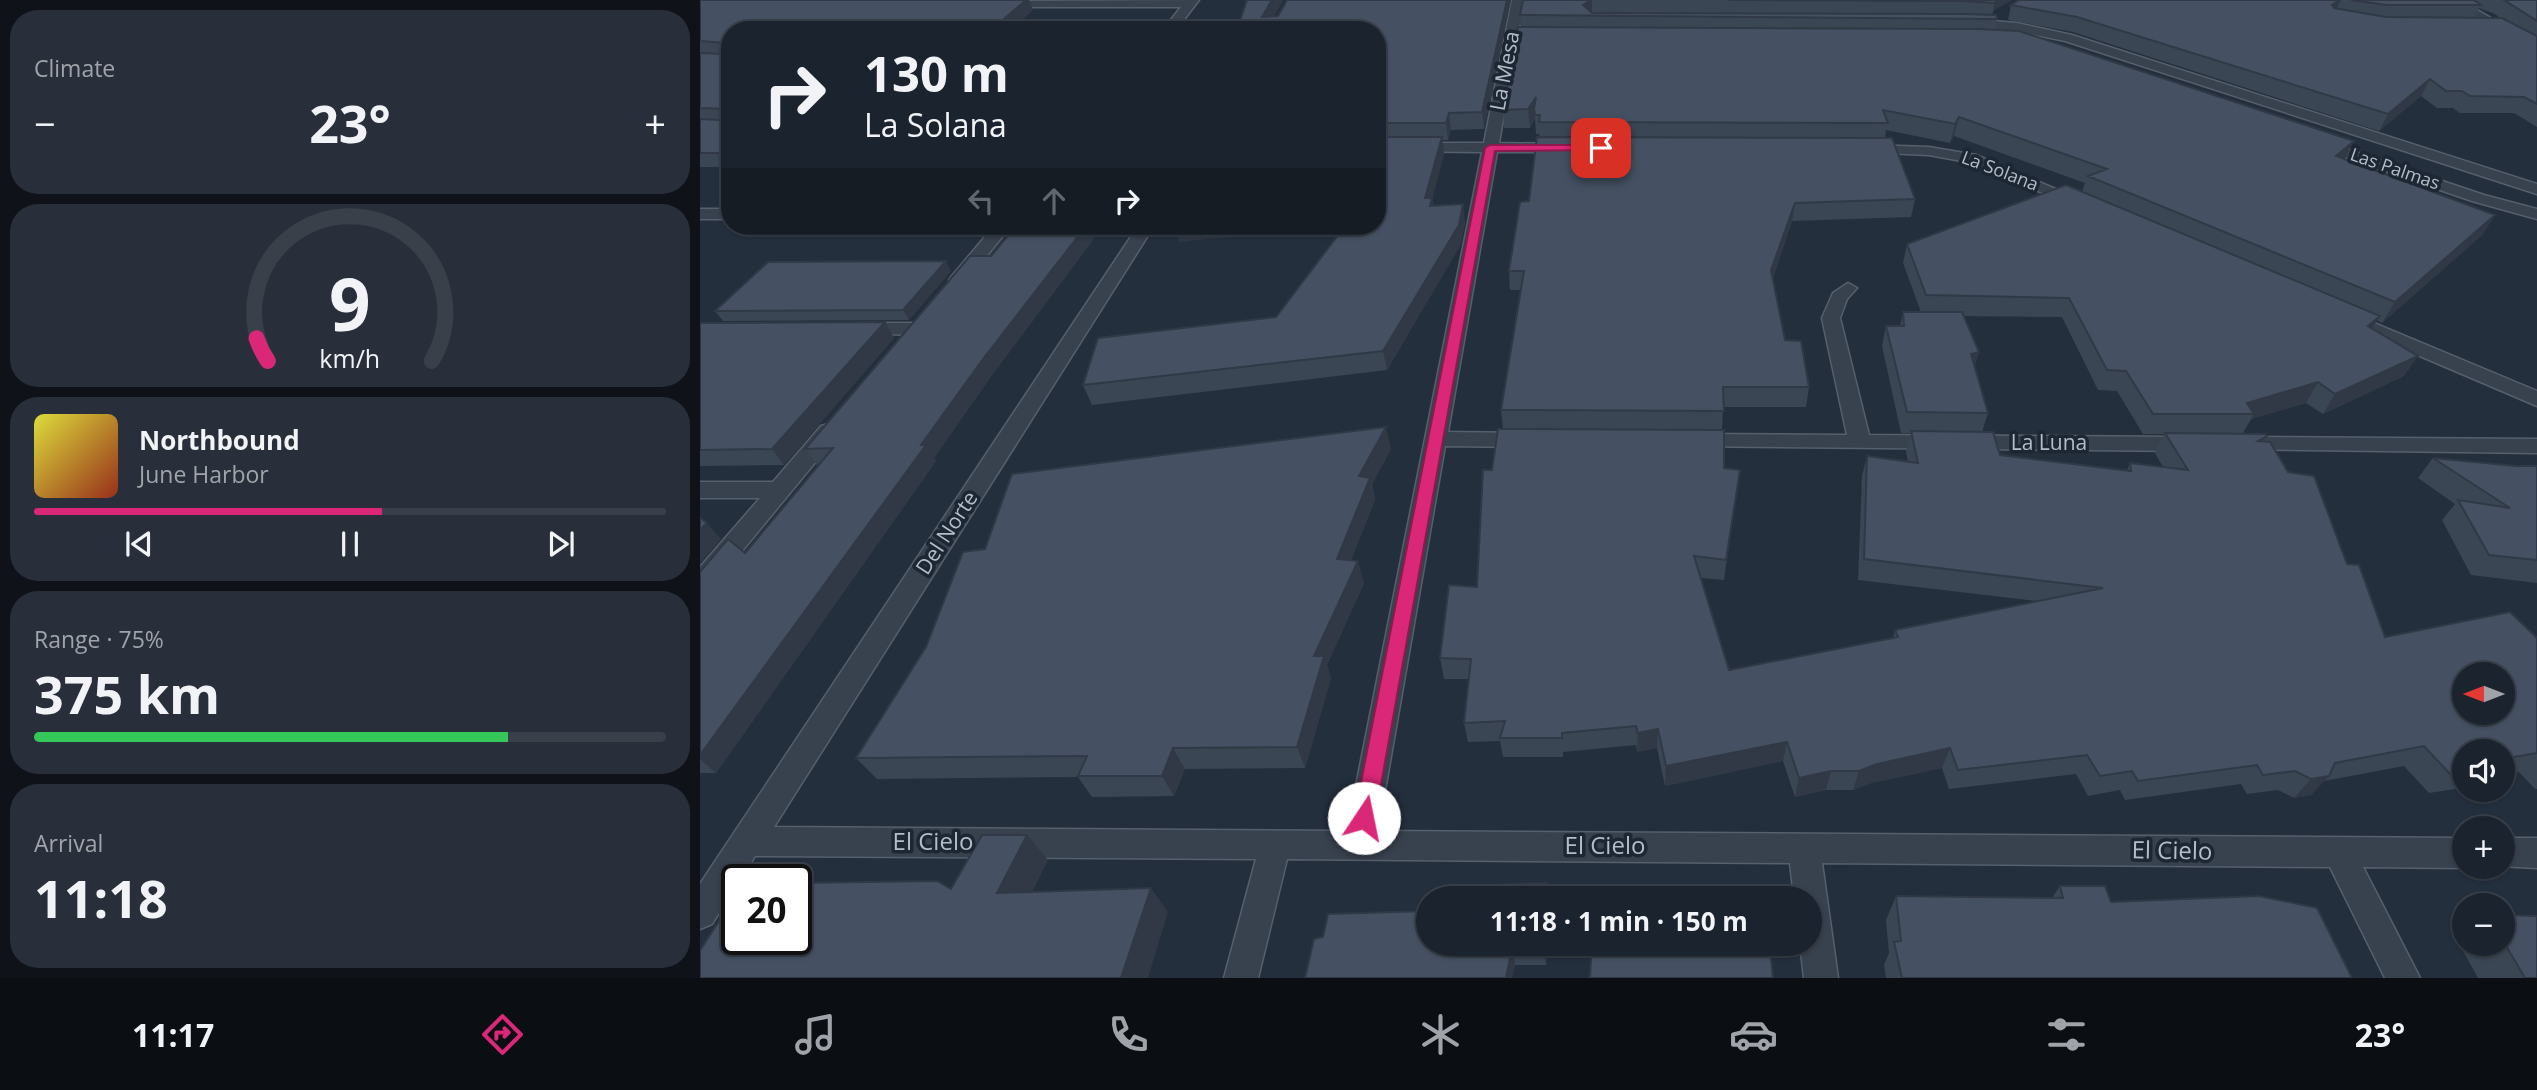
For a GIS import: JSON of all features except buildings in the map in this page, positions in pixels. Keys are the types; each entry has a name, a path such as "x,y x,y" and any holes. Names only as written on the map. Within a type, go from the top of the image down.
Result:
{"lane":[{"path":"2452,0 2537,50"},
{"path":"986,4 1192,2"},
{"path":"1176,21 1192,2"},
{"path":"1974,39 2006,41 1998,19"},
{"path":"1948,22 1998,19 2068,38 2537,189"},
{"path":"1517,24 1570,21"},
{"name":"La Mesa","path":"1360,845 1434,439 1490,148 1517,24"},
{"path":"2471,26 2497,26"},
{"name":"Las Palmas","path":"2301,137 2429,181 2537,214"},
{"path":"1386,147 1587,148"},
{"name":"La Solana","path":"1850,149 1929,150 1970,158 2090,207"},
{"path":"2429,181 2456,164"},
{"path":"700,214 721,214"},
{"path":"899,349 995,235"},
{"name":"Del Norte","path":"700,913 1140,235"},
{"path":"1848,288 1839,297 1831,318 1860,443"},
{"path":"2333,311 2537,399"},
{"path":"835,329 916,329"},
{"path":"700,584 839,420"},
{"path":"1434,439 1544,440"},
{"name":"La Luna","path":"1668,441 2537,446"},
{"path":"700,490 778,490"},
{"name":"El Cielo","path":"747,841 2452,853"},
{"path":"1241,978 1275,845"},
{"path":"1804,847 1821,978"},
{"path":"2339,853 2403,978"},
{"path":"2515,853 2537,853"}],"route":[{"path":"1364,818 1490,148 1601,148"}]}
